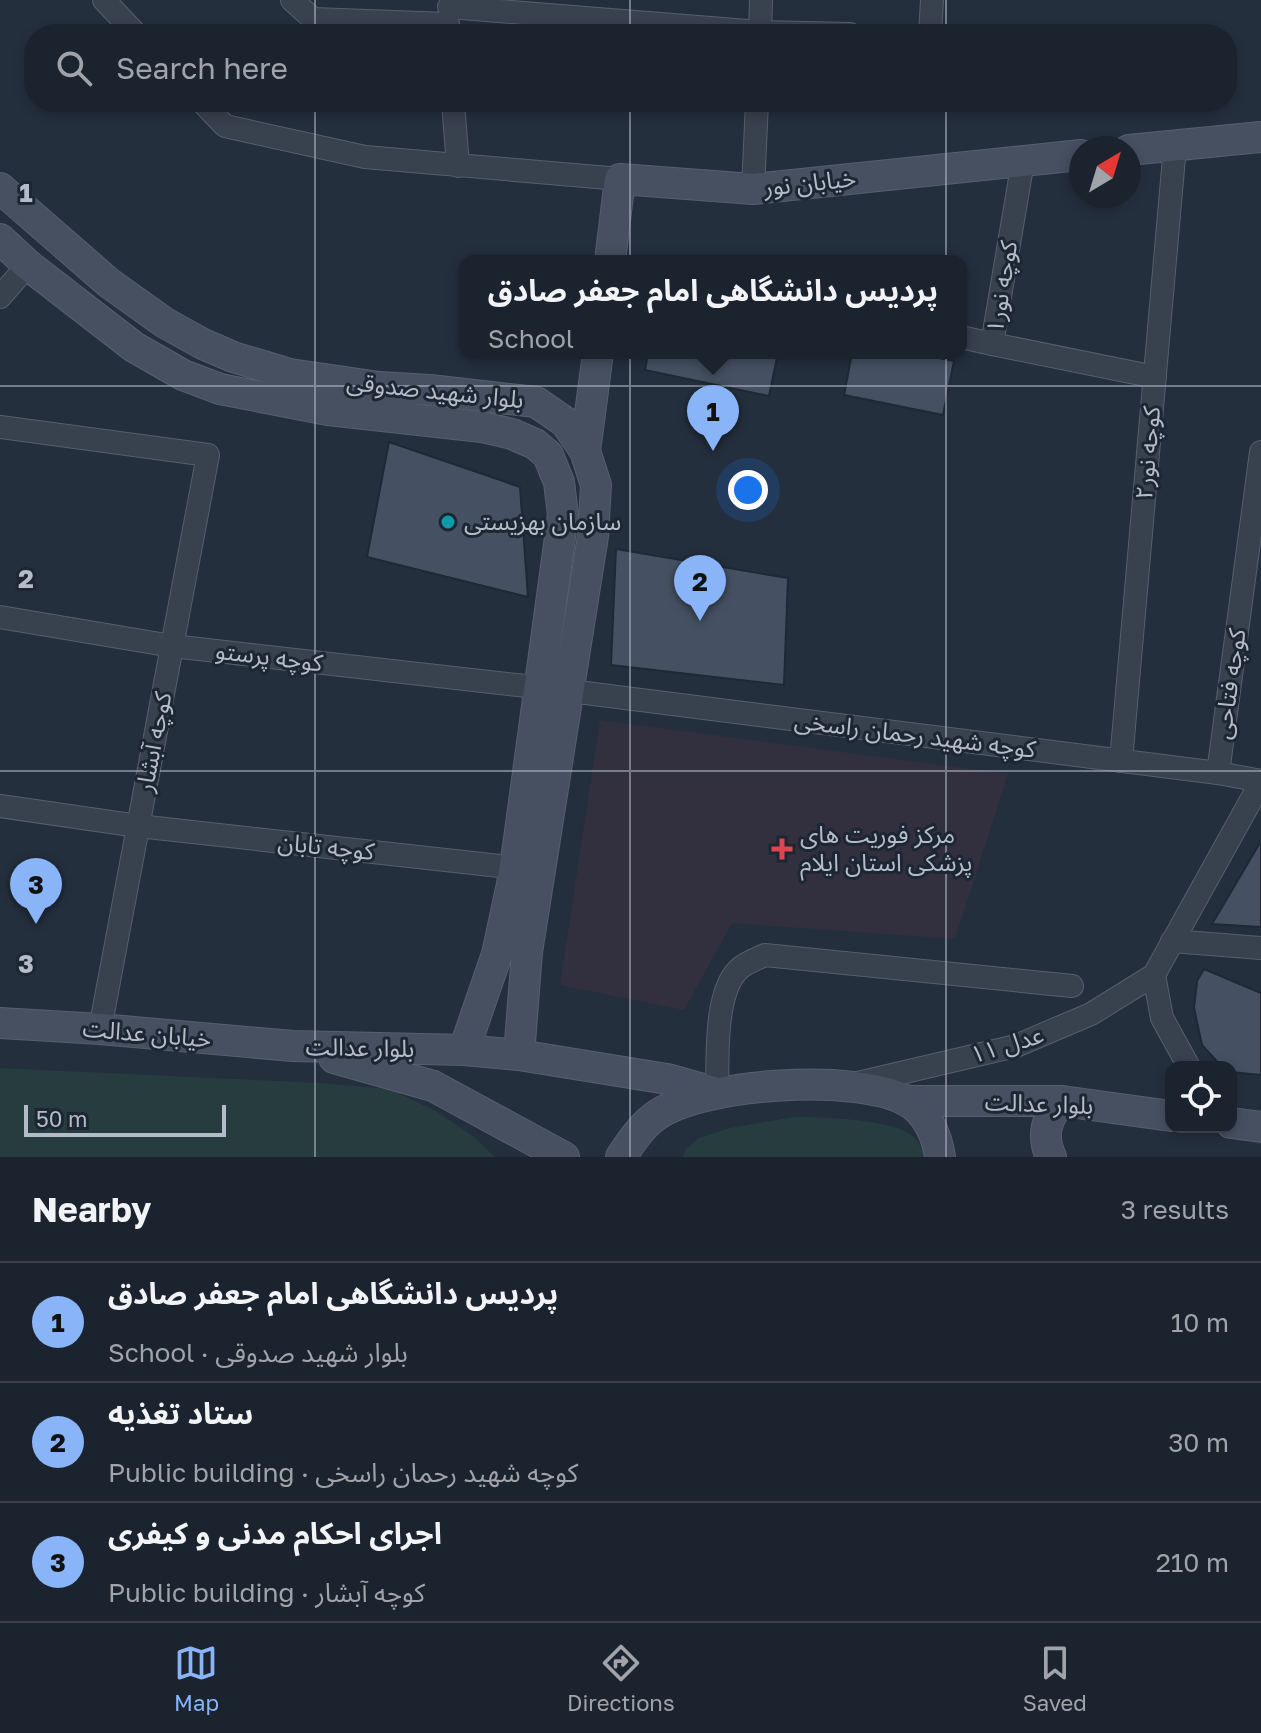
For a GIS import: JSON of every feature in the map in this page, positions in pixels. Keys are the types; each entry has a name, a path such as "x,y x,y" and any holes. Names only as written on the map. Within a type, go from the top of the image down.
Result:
{"main road":[{"path":"1141,149 1261,137"},
{"name":"خیابان نور","path":"620,179 753,189 1069,156"},
{"path":"611,255 620,179"},
{"name":"بلوار شهید صدوقی","path":"0,188 109,283 165,323 203,344 233,357 290,374 379,387 536,402 565,422 585,451 596,485 593,536 555,690 528,869 527,952 519,1055"},
{"name":"بلوار شهید صدوقی","path":"0,239 28,265 134,347 183,375 220,389 328,410 482,427 512,434 535,444 548,455 559,482 563,515 555,690"},
{"path":"585,451 597,359"},
{"name":"بلوار شهید صدوقی","path":"464,1050 528,869"},
{"name":"خیابان عدالت","path":"0,1023 293,1046"},
{"name":"بلوار عدالت","path":"293,1046 464,1050 519,1055 667,1079 717,1093 778,1086 848,1086 879,1091 907,1101 1062,1101 1165,1115"},
{"name":"بلوار عدالت","path":"293,1046 433,1086 564,1157"},
{"path":"621,1157 632,1140 656,1116 672,1107 717,1093"},
{"path":"907,1101 920,1111 929,1125 940,1157"},
{"path":"1051,1157 1046,1147 1047,1122 1062,1101"}],"street":[{"path":"104,0 127,24"},
{"path":"292,0 313,19 449,16 595,24"},
{"path":"760,24 761,0"},
{"path":"931,24 932,0"},
{"path":"212,112 225,126 365,157 620,179"},
{"path":"454,112 458,166"},
{"path":"753,189 757,112"},
{"name":"کوچه نور۲","path":"1121,761 1175,146"},
{"name":"کوچه نور۱","path":"1023,161 992,344 1155,377"},
{"path":"0,297 28,265"},
{"path":"967,338 992,344"},
{"name":"کوچه آبشار","path":"0,427 208,455 100,1029"},
{"path":"554,470 585,451"},
{"name":"کوچه فتاحی","path":"1218,773 1261,452"},
{"name":"کوچه پرستو","path":"0,617 172,646 555,690"},
{"name":"کوچه شهید رحمان راسخی","path":"555,690 1218,773 1261,781"},
{"path":"1186,1061 1162,1018 1154,975 1261,781"},
{"name":"کوچه تابان","path":"0,806 138,826 528,869"},
{"path":"1172,941 1261,948"},
{"path":"717,1093 721,1006 729,981 739,968 765,955 1072,986"},
{"name":"عدل ۱۱","path":"848,1086 1016,1046 1091,1014 1154,975"}],"shaded area":[{"name":"مرکز فوریت های پزشکی استان ایلام","path":"600,720 1008,774 955,939 732,923 684,1010 560,985"}],"green space":[{"path":"0,1068 389,1089 436,1111 474,1137 495,1157 0,1157"},
{"path":"795,1117 857,1120 891,1126 914,1137 924,1154 922,1157 683,1157 686,1149 699,1138 730,1128"}],"building":[{"path":"647,359 777,359 769,396 645,370"},
{"path":"851,359 954,361 943,415 844,395"},
{"name":"سازمان بهزیستی","path":"389,442 520,487 528,597 367,557"},
{"path":"616,549 788,578 784,685 611,665"},
{"path":"1261,841 1261,927 1212,924"},
{"path":"1204,969 1261,993 1261,1075 1237,1073 1237,1061 1217,1061 1202,1045 1194,1008 1197,981"}],"place":[{"name":"پردیس دانشگاهی امام جعفر صادق","path":"713,451"},
{"name":"سازمان بهزیستی","path":"448,522"},
{"name":"ستاد تغذیه","path":"700,621"},
{"name":"مرکز فوریت های پزشکی استان ایلام","path":"782,849"},
{"name":"اجرای احکام مدنی و کیفری","path":"36,924"}]}
